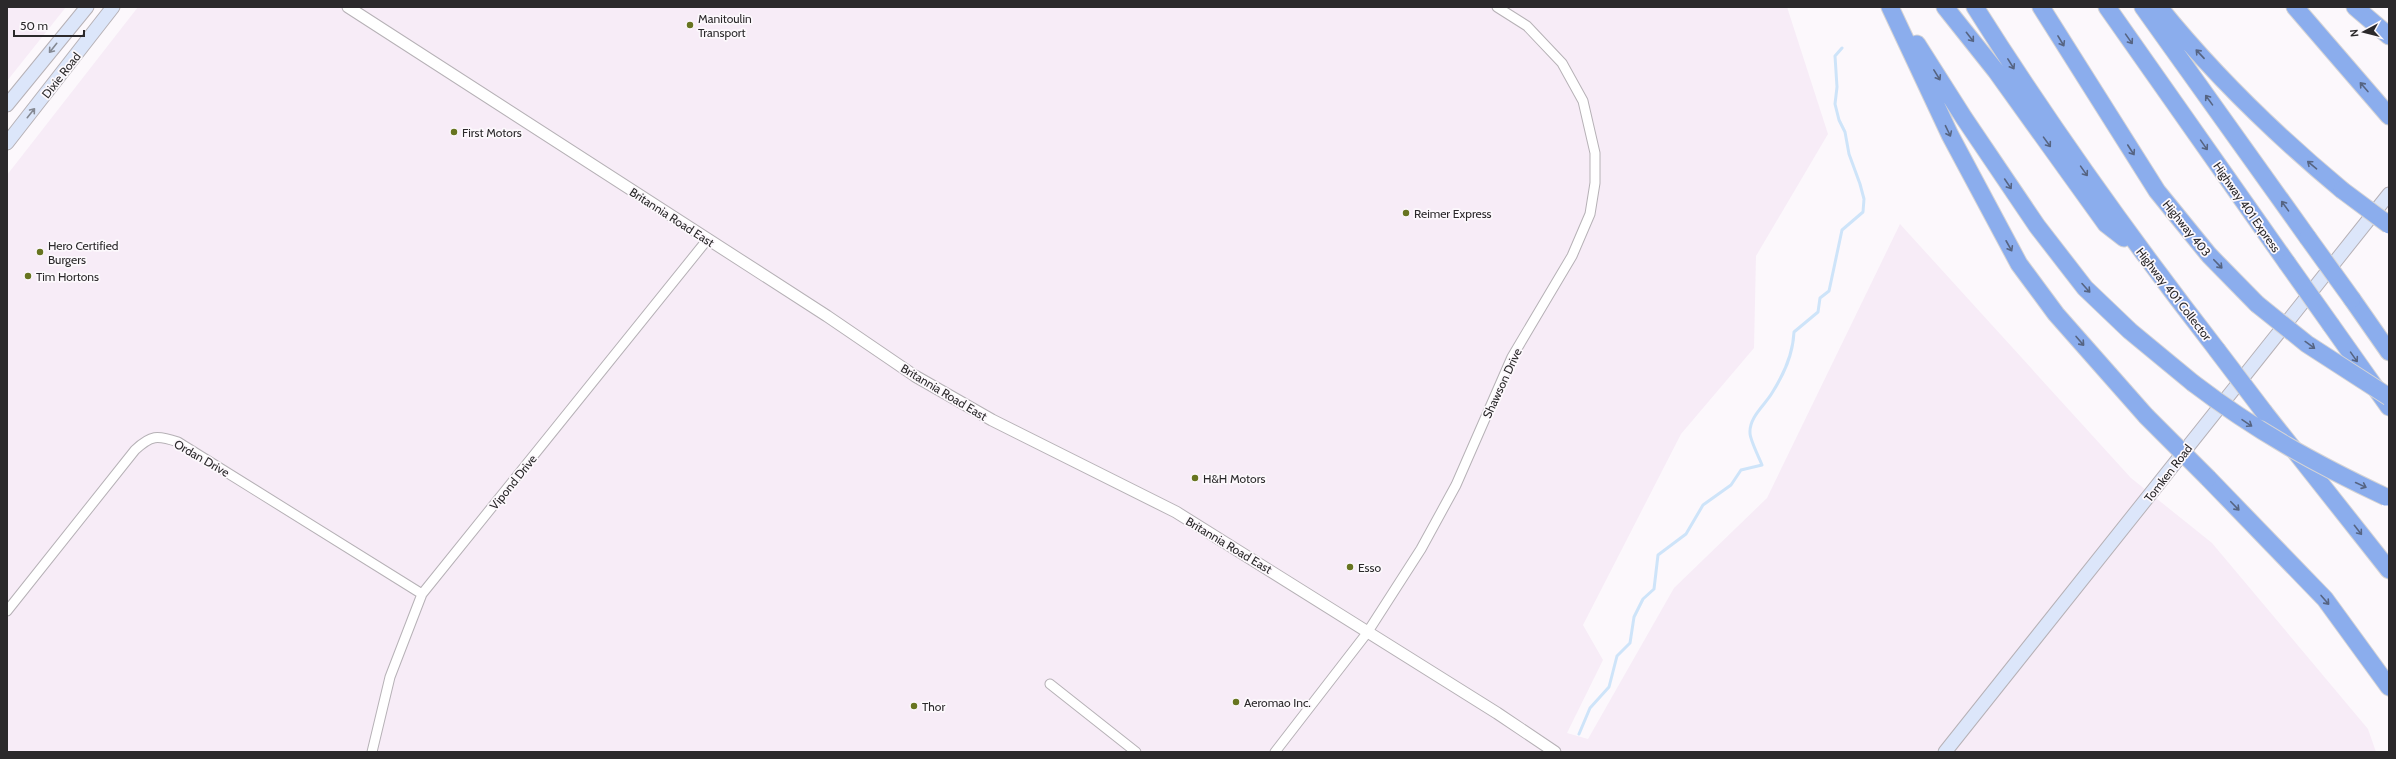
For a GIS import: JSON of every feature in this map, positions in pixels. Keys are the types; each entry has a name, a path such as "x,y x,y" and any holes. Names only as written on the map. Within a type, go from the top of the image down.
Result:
{"highway":[{"path":"1890,7 1950,135 2019,264 2056,314 2146,416 2325,599 2389,687"},
{"path":"1893,7 1964,118 2037,226 2085,288 2135,336 2193,383 2269,437 2307,459 2387,497"},
{"path":"1945,7 1996,71 2106,224 2137,248"},
{"name":"Highway 401 Collector","path":"1975,7 2024,85 2137,248 2389,570"},
{"name":"Highway 403","path":"2041,7 2157,191 2209,255 2257,304 2308,344 2389,397"},
{"name":"Highway 401 Express","path":"2107,7 2389,407"},
{"path":"2143,7 2389,352"},
{"path":"2159,7 2212,66 2285,141 2342,190 2389,225"},
{"path":"2295,7 2389,116"},
{"path":"2355,7 2389,36"}],"main road":[{"name":"Dixie Road","path":"7,105 87,7"},
{"name":"Dixie Road","path":"7,143 114,7"},
{"name":"Tomken Road","path":"1945,752 2389,194"}],"street":[{"name":"Britannia Road East","path":"348,7 827,316 915,376 992,420 1176,512 1246,554 1367,633 1497,713 1555,752"},
{"name":"Shawson Drive","path":"1275,752 1367,633 1420,549 1454,490 1512,357 1572,256 1590,214 1595,183 1595,153 1584,101 1562,63 1526,26 1497,7"},
{"name":"Vipond Drive","path":"372,752 390,677 422,594 707,240"},
{"name":"Ordan Drive","path":"7,610 135,450 146,439 160,436 178,442 422,594"},
{"path":"1050,684 1136,752"}],"shaded area":[{"path":"7,7 66,7 7,81"},
{"path":"138,7 1787,7 1828,134 1756,256 1754,348 1681,434 1583,625 1603,660 1567,733 1588,739 1674,588 1767,498 1900,224 2131,478 2212,543 2368,729 2376,752 7,752 7,175"}],"waterway":[{"path":"1579,734 1590,708 1609,687 1617,656 1630,643 1634,617 1643,599 1654,589 1658,555 1686,534 1703,505 1731,485 1741,470 1762,465 1750,436 1750,427 1755,416 1769,398 1784,371 1792,349 1794,332 1818,312 1820,298 1829,291 1842,230 1863,212 1864,199 1849,154 1845,132 1839,120 1835,104 1837,87 1835,56 1842,48"}],"place":[{"name":"Manitoulin Transport","path":"690,25"},
{"name":"First Motors","path":"454,132"},
{"name":"Reimer Express","path":"1406,213"},
{"name":"Hero Certified Burgers","path":"40,252"},
{"name":"Tim Hortons","path":"28,276"},
{"name":"H&H Motors","path":"1195,478"},
{"name":"Esso","path":"1350,567"},
{"name":"Aeromao Inc.","path":"1236,702"},
{"name":"Thor","path":"914,706"}]}
